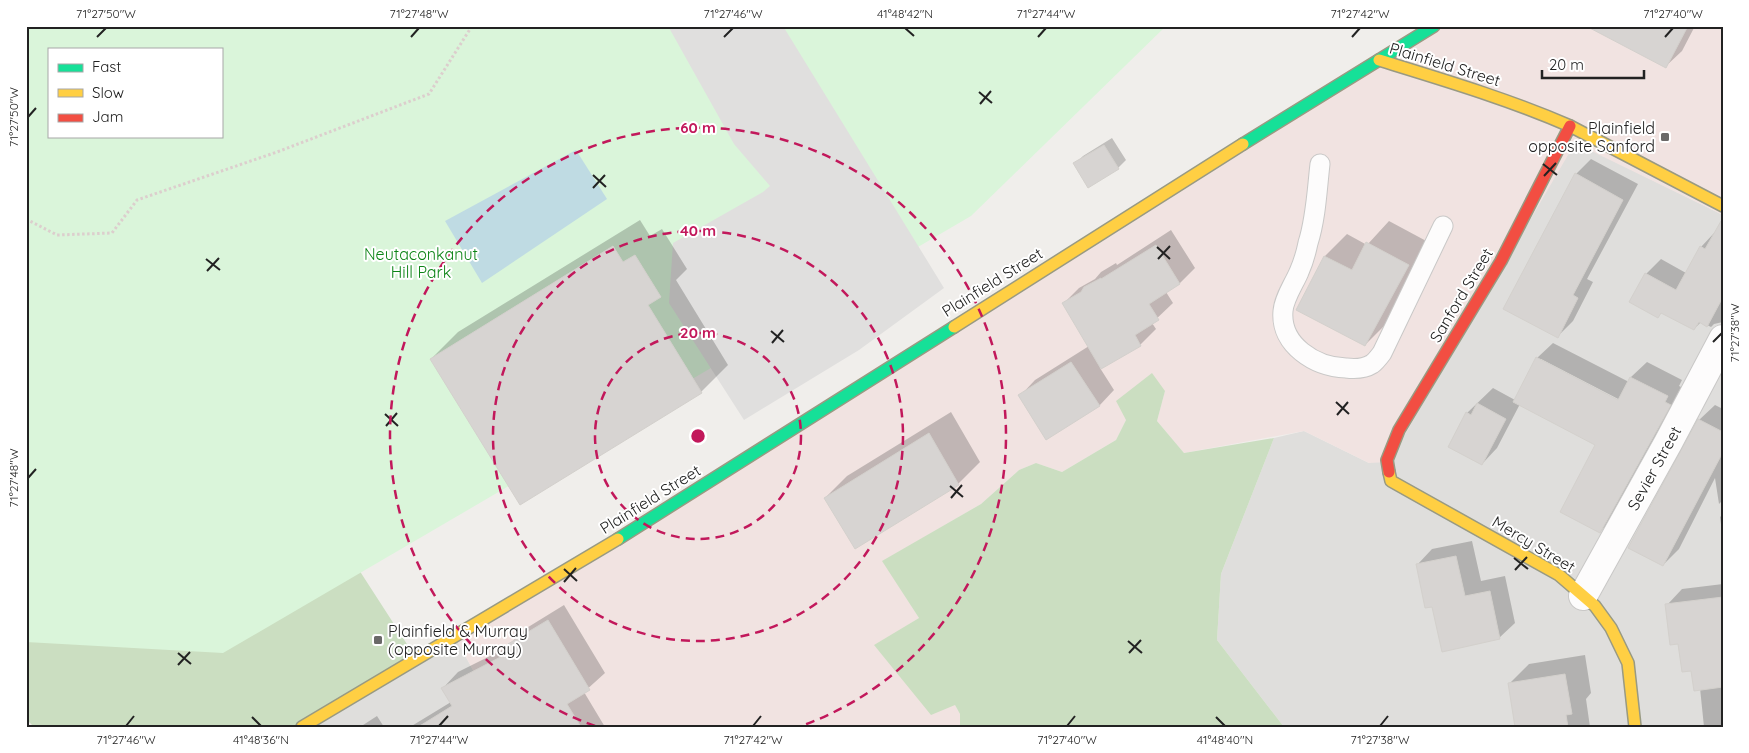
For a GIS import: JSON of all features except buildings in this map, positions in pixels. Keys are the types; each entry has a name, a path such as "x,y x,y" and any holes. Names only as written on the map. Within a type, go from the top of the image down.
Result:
{"main road":[{"path":"1379,60 1434,26"},
{"name":"Plainfield Street","path":"302,727 586,559 1379,60 1498,97 1546,115 1723,206"},
{"name":"Sanford Street","path":"1391,481 1387,460 1400,430 1501,261 1570,126"},
{"name":"Mercy Street","path":"1391,481 1558,575 1595,606 1611,628 1628,663 1635,727"}],"street":[{"name":"Sevier Street","path":"1583,596 1723,339"}],"lane":[{"path":"1320,164 1309,242 1300,270 1283,308 1283,322 1289,338 1302,353 1319,363 1337,368 1358,369 1372,364 1382,353 1443,226"}],"path":[{"path":"26,220 58,235 112,233 137,200 277,152 429,94 472,26"}],"shaded area":[{"path":"668,26 783,26 944,288 859,350 744,420 669,303 673,243 763,192 770,186 734,144"},
{"path":"1441,26 1723,26 1723,215 1575,143 1389,462 1369,463 1304,431 1184,453 1157,421 1165,391 1126,420 1116,440 1062,472 1036,463 1019,470 981,504 883,561 919,618 875,646 955,705 960,714 960,727 504,727 455,637"},
{"path":"1575,142 1723,215 1723,727 1284,727 1217,640 1221,574 1274,438 1304,431 1369,463"},
{"path":"455,637 504,727 300,727"}],"green space":[{"path":"26,26 514,26 341,542 414,655 300,727 34,727 26,719 26,635 87,330 48,138 222,138 222,48 48,48 48,136"},
{"name":"Neutaconkanut Hill Park","path":"26,26 1166,26 971,216 223,653 26,642"},
{"path":"1152,373 1165,391 1157,421 1184,453 1274,438 1221,574 1217,640 1284,727 960,727 960,714 955,705 931,715 874,645 919,618 882,561 981,504 1019,470 1036,463 1062,472 1116,440 1126,420 1116,401"}],"water":[{"path":"576,150 607,199 482,283 445,221"}],"traffic: fast":[{"path":"1243,144 1434,26"},
{"path":"618,539 954,327"}],"traffic: slow":[{"path":"1379,60 1547,116 1570,126 1723,206"},
{"path":"954,327 1243,144"},
{"path":"1389,472 1391,481 1559,575 1595,606 1611,628 1628,663 1635,727"},
{"path":"302,727 618,539"}],"traffic: jam":[{"path":"1389,472 1387,460 1399,430 1501,261 1570,126"}],"place":[{"name":"Plainfield opposite Sanford","path":"1665,137"},
{"name":"Plainfield & Murray (opposite Murray)","path":"378,640"}]}
